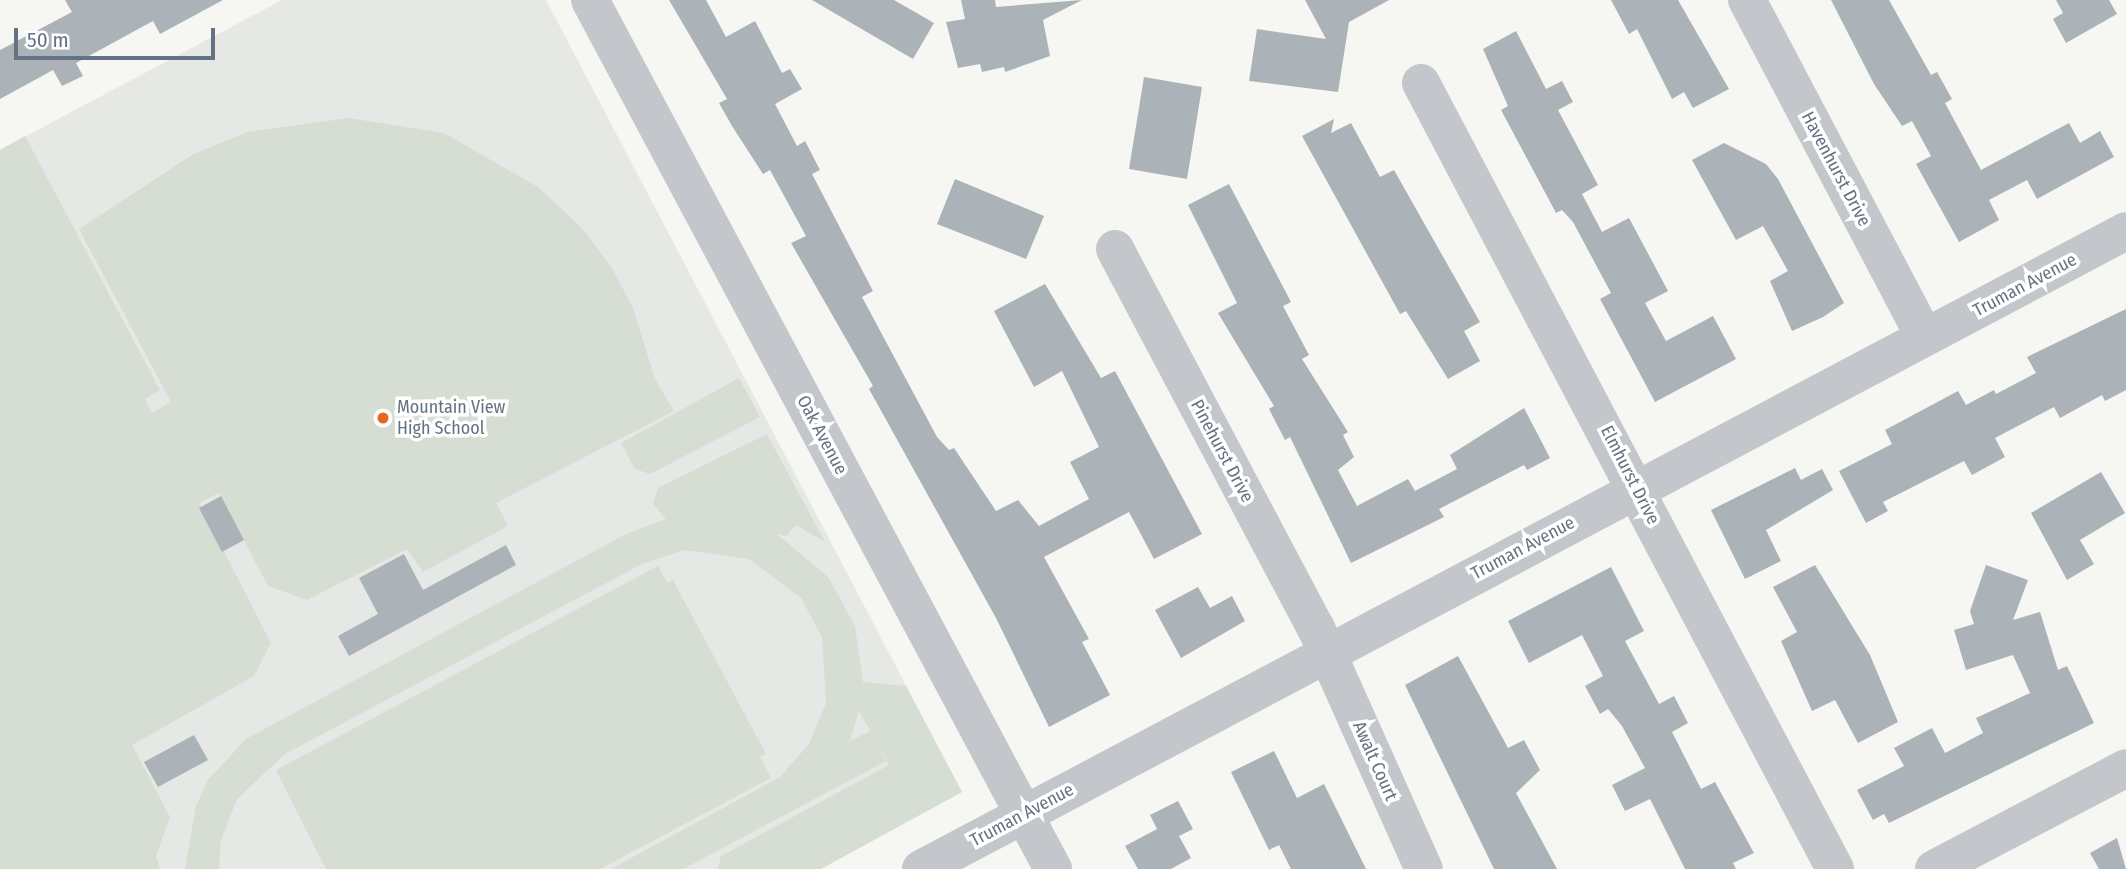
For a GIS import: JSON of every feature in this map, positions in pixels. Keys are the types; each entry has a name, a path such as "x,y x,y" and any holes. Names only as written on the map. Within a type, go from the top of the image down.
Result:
{"street":[{"name":"Oak Avenue","path":"590,0 1053,869"},
{"name":"Havenhurst Drive","path":"1747,0 1925,337"},
{"name":"Elmhurst Drive","path":"1421,83 1637,487 1836,869"},
{"name":"Truman Avenue","path":"921,869 1637,487 2126,231"},
{"name":"Pinehurst Drive","path":"1115,249 1327,653"},
{"name":"Awalt Court","path":"1327,653 1423,869"},
{"path":"1934,869 2126,768"}],"shaded area":[{"name":"Mountain View High School","path":"282,0 546,0 962,792 818,869 0,869 0,150"},
{"path":"349,118 444,133 538,187 582,228 612,268 633,308 655,379 674,411 496,503 508,526 423,572 407,549 307,600 268,586 219,493 199,503 271,643 254,676 132,745 170,817 156,856 160,869 0,869 0,150 25,136 160,390 145,399 152,413 171,402 79,229 192,155 247,132"},
{"path":"739,378 760,417 650,474 635,469 621,443"},
{"path":"767,434 825,542 796,525 786,536 777,534 828,577 855,626 863,682 906,686 962,792 821,869 718,869 721,856 889,765 859,711 850,741 870,731 886,761 683,869 611,869 780,777 809,744 826,703 822,637 801,598 749,559 684,550 642,564 285,754 237,799 221,840 219,869 185,869 196,806 208,780 246,739 626,534 666,519 653,504 658,488"},
{"path":"658,566 667,583 673,580 766,754 760,757 771,778 600,869 326,869 276,770"}],"building":[{"path":"65,0 223,0 160,34 153,21 76,63 83,76 62,86 53,70 0,99 0,50 72,12"},
{"path":"669,0 706,0 726,37 755,21 782,73 790,69 802,89 775,104 797,146 805,141 820,170 812,174 873,291 862,297 937,437 949,450 954,448 996,511 1018,500 1039,526 1089,499 1070,462 1099,447 1062,371 1034,387 994,311 1045,284 1101,378 1115,371 1202,534 1154,559 1129,512 1044,557 1089,639 1082,642 1110,695 1049,727 996,618 869,389 873,386 791,243 806,236 770,170 763,174 732,126 719,103 727,99"},
{"path":"812,0 894,0 934,23 913,59"},
{"path":"961,0 995,0 996,7 1082,0 1043,20 1050,56 1005,72 1004,67 982,72 980,64 958,68 946,22 965,19"},
{"path":"1305,0 1389,0 1349,22 1338,92 1249,81 1257,29 1326,39"},
{"path":"1611,0 1678,0 1729,89 1693,108 1684,92 1672,99 1637,29 1629,34"},
{"path":"1831,0 1889,0 1931,75 1937,72 1952,99 1945,103 1981,170 2069,123 2080,143 2100,131 2114,157 2037,199 2027,180 1989,200 1999,220 1959,242 1916,164 1931,156 1912,121 1902,126 1874,84"},
{"path":"2056,0 2109,0 2117,14 2066,43 2053,19 2063,13"},
{"path":"1516,31 1546,89 1562,81 1573,102 1558,110 1598,185 1582,194 1602,232 1629,218 1668,291 1645,303 1666,341 1713,316 1736,359 1655,402 1600,299 1611,293 1573,222 1562,210 1556,213 1501,110 1508,106 1483,49"},
{"path":"1144,77 1202,87 1187,179 1129,169"},
{"path":"1334,119 1331,133 1351,123 1380,177 1394,170 1480,322 1464,331 1480,361 1448,379 1406,311 1400,314 1302,136"},
{"path":"1724,143 1766,164 1778,179 1844,303 1823,317 1792,331 1770,281 1788,271 1763,226 1736,240 1692,160"},
{"path":"955,179 1044,216 1026,259 937,224"},
{"path":"1229,184 1291,302 1283,306 1309,355 1302,359 1348,432 1343,435 1354,457 1338,470 1357,506 1408,479 1415,491 1457,469 1450,455 1524,408 1550,458 1527,470 1524,465 1439,509 1444,517 1351,563 1290,437 1285,440 1269,409 1274,406 1218,313 1237,303 1188,205"},
{"path":"2126,309 2126,390 2105,401 2102,395 2060,418 2054,407 1995,438 2005,457 1972,475 1964,461 1883,502 1888,511 1866,523 1839,471 1892,444 1885,430 1958,391 1966,405 1994,390 1996,394 2036,373 2027,357"},
{"path":"1795,468 1801,480 1822,469 1833,490 1766,530 1781,561 1745,579 1711,510"},
{"path":"2101,472 2125,513 2080,540 2094,564 2067,580 2031,513"},
{"path":"221,496 244,540 222,552 199,508"},
{"path":"506,545 516,565 349,656 338,636 378,614 359,578 404,554 423,590"},
{"path":"1815,565 1870,655 1898,722 1858,743 1835,700 1812,711 1781,641 1797,632 1773,587"},
{"path":"1986,565 2028,580 2013,620 2040,612 2058,670 2067,666 2094,723 1889,823 1884,814 1873,820 1857,790 1904,766 1894,748 1932,728 1945,753 1983,733 1976,718 2030,693 2013,655 1966,670 1954,630 1974,624 1970,611"},
{"path":"1611,567 1644,631 1625,641 1659,704 1674,696 1688,723 1672,732 1701,789 1715,782 1754,853 1733,863 1736,869 1685,869 1650,799 1625,811 1612,785 1645,768 1622,726 1608,709 1600,714 1585,686 1603,676 1582,635 1529,663 1508,621"},
{"path":"1198,587 1210,608 1232,596 1245,621 1181,658 1155,610"},
{"path":"1458,656 1508,748 1524,740 1540,770 1516,793 1557,869 1494,869 1405,685"},
{"path":"194,735 208,760 158,787 144,762"},
{"path":"1274,751 1297,798 1324,784 1366,869 1291,869 1279,845 1269,850 1231,772"},
{"path":"1178,801 1193,829 1179,836 1191,858 1171,869 1138,869 1125,846 1157,829 1150,815"},
{"path":"2117,838 2126,869 2099,869 2090,853"}],"place":[{"name":"Mountain View High School","path":"383,418"}]}
